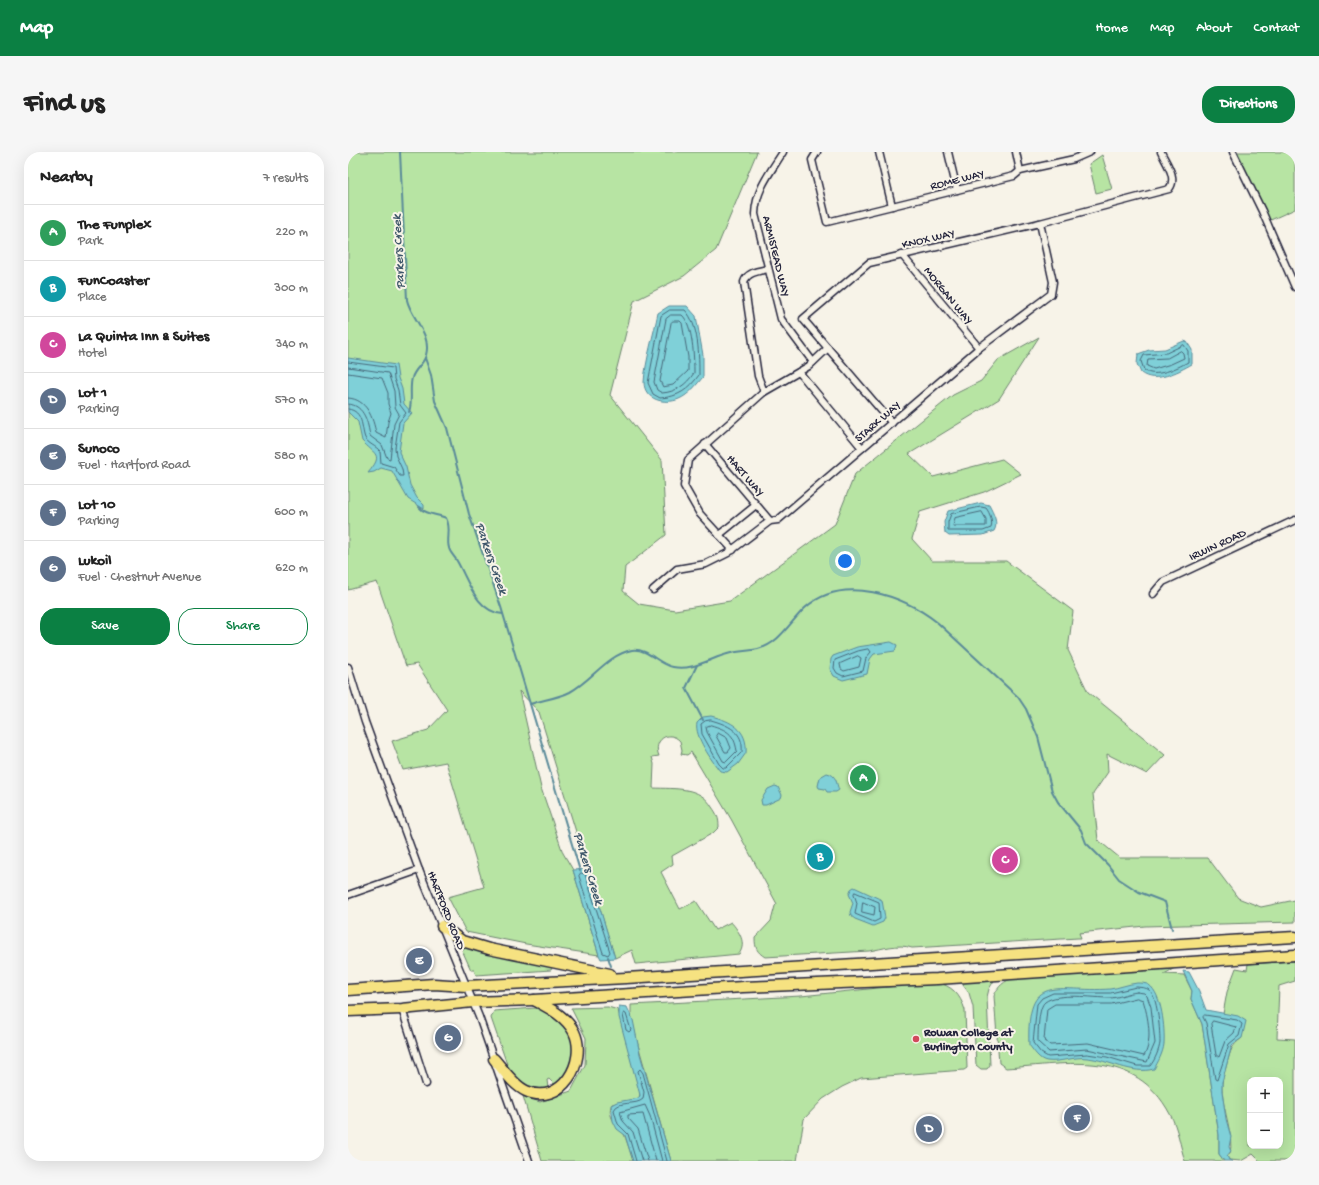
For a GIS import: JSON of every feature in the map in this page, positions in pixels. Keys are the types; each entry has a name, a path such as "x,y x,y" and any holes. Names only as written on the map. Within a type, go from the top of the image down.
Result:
{"highway":[{"path":"442,926 462,940 489,950 626,978"},
{"path":"348,990 434,984 466,986 626,978 1295,937"},
{"path":"348,1011 402,1009 473,1002 534,1000 743,987 951,978 1295,955"},
{"path":"494,1059 512,1080 525,1091 534,1093 544,1093 555,1090 565,1083 572,1074 577,1063 579,1052 574,1031 560,1015 534,1000"}],"street":[{"name":"ARMISTEAD WAY","path":"783,152 760,187 755,201 755,214 780,319 813,362"},
{"name":"ROME WAY","path":"817,152 812,160 827,222 1014,176 1020,171 1074,159 1090,152"},
{"path":"879,152 892,206"},
{"path":"948,152 957,190"},
{"path":"1016,152 1020,171"},
{"name":"KNOX WAY","path":"892,423 803,319 869,263 1040,223 1169,189 1173,180 1161,152"},
{"path":"1233,152 1262,211 1295,287"},
{"name":"STARK WAY","path":"653,590 677,569 706,564 733,550 770,521 778,520 979,348 1051,294 1053,282 1040,223"},
{"name":"MORGAN WAY","path":"902,255 979,348"},
{"path":"764,392 758,376 744,282 745,278 749,274 768,269"},
{"path":"733,550 700,514 684,486 688,460 764,392 799,372 813,362 828,348"},
{"path":"799,372 862,448"},
{"name":"HART WAY","path":"705,444 770,521"},
{"path":"719,534 756,505"},
{"name":"IRWIN ROAD","path":"1153,594 1163,582 1295,520"},
{"name":"HARTFORD ROAD","path":"348,667 365,722 419,870 473,1002 529,1161"},
{"path":"348,895 419,870"},
{"path":"402,1009 426,1084"}],"green space":[{"path":"348,152 757,152 716,250 684,276 634,301 610,395 662,460 666,535 625,567 623,591 639,604 675,610 730,601 835,524 855,474 953,395 981,381 998,360 1039,337 999,399 909,454 933,477 1002,459 1021,474 984,492 920,512 912,539 932,561 1006,561 1073,611 1068,650 1088,692 1165,755 1147,774 1107,754 1108,772 1093,794 1098,840 1120,858 1208,858 1238,898 1261,907 1295,900 1295,922 1145,926 1079,933 1081,938 912,948 896,946 869,951 765,957 757,949 755,938 771,921 775,906 777,904 731,819 691,752 687,755 681,754 682,750 680,741 671,736 667,736 660,741 658,745 657,750 659,756 652,757 654,764 653,788 686,790 701,795 707,800 715,812 719,827 713,833 672,856 673,864 661,872 680,909 696,901 715,930 731,922 741,937 742,946 739,954 636,964 632,950 615,958 539,712 519,691 541,788 563,853 573,870 599,955 526,944 466,932 448,897 484,887 446,762 403,770 392,741 428,730 447,710 417,664 406,666 377,582 348,590"},
{"path":"1232,152 1295,152 1295,209 1264,223"},
{"path":"1102,155 1112,189 1096,193 1089,164"},
{"path":"465,948 553,966 551,970 476,975 474,970 471,970 462,950"},
{"path":"1295,961 1295,981 1279,986 1277,1038 1295,1039 1295,1161 1260,1161 1253,1154 1241,1161 1229,1160 1227,1156 1230,1154 1231,1139 1223,1098 1222,1084 1233,1046 1242,1038 1223,1014 1227,992 1236,968 1247,970 1248,964"},
{"path":"1177,967 1164,974 1184,975 1192,991 1191,999 1202,1024 1219,1135 1219,1154 1224,1161 1185,1161 1173,1119 1155,1093 1138,1078 1119,1069 1076,1063 1006,1068 999,1063 994,996 997,989 1007,981 1014,978"},
{"path":"995,979 989,989 987,997 990,1065 987,1069 981,1069 976,1065 973,1007 969,993 960,981"},
{"path":"936,982 951,988 961,999 963,1004 965,1010 967,1068 964,1070 861,1078 842,1087 823,1099 804,1119 797,1161 671,1161 637,1041 631,1014 631,1005 801,996"},
{"path":"608,1007 618,1010 640,1093 639,1098 612,1104 610,1112 616,1124 624,1134 633,1161 542,1161 523,1096 540,1102 571,1091 585,1065 586,1038 571,1008"},
{"path":"536,1008 551,1014 557,1019 567,1029 572,1043 572,1065 555,1085 549,1079 547,1080 548,1088 526,1086 517,1080 509,1070 491,1018 494,1011"}],"water":[{"path":"669,306 687,306 696,316 703,355 703,377 686,395 673,401 662,401 651,397 645,388 644,382 658,313"},
{"path":"1184,341 1187,342 1192,350 1192,364 1166,376 1153,377 1141,373 1137,364 1138,354 1149,350 1165,349"},
{"path":"348,358 396,365 404,404 412,413 403,423 399,452 406,467 410,485 417,498 424,505 424,509 408,499 392,471 381,468 374,472 368,473 376,462 377,458 374,452 362,441 358,422 348,412"},
{"path":"981,503 989,505 992,511 996,521 994,531 983,535 949,536 945,533 944,522 948,511"},
{"path":"891,642 897,645 895,651 874,654 870,659 867,674 843,680 834,676 830,669 831,659 833,656 857,647"},
{"path":"711,716 737,727 744,738 746,745 746,753 738,764 727,772 720,771 708,755 698,735 697,723 703,717"},
{"path":"827,773 833,776 836,780 839,790 836,792 827,792 825,789 819,788 818,786 820,777"},
{"path":"775,786 778,787 782,795 781,798 766,805 762,805 761,800 768,789"},
{"path":"588,869 615,958 601,959 599,955 573,870"},
{"path":"854,887 882,900 885,918 883,922 873,926 851,916 850,912 853,903 849,894 851,889"},
{"path":"1183,971 1189,972 1199,991 1206,1010 1238,1016 1246,1021 1242,1038 1232,1045 1222,1082 1226,1119 1231,1137 1229,1147 1231,1151 1227,1156 1229,1160 1232,1161 1224,1161 1219,1154 1219,1135 1202,1024 1191,999 1192,991"},
{"path":"1137,983 1149,985 1157,996 1162,1012 1164,1044 1159,1060 1154,1069 1129,1069 1087,1058 1047,1061 1039,1057 1029,1045 1029,1021 1033,1005 1039,995 1048,990 1110,989"},
{"path":"619,1006 627,1007 633,1020 640,1054 671,1161 633,1161 625,1135 617,1129 613,1121 611,1105 617,1102 639,1098 640,1095 619,1017"}],"waterway":[{"name":"Parkers Creek","path":"400,152 407,300 412,313 424,333 427,347 425,358 412,378 411,404 409,412"},
{"name":"Parkers Creek","path":"425,358 431,375 435,401 447,428 469,514 501,607 580,871"},
{"path":"419,507 428,513 446,518 449,526 448,544 451,553 457,561 474,594 486,608 503,614"},
{"path":"530,704 570,692 607,662 632,650 643,651 673,667 688,667 731,653 755,650 765,646 778,638 805,608 820,597 837,592 855,590 873,592 891,597 908,604 938,623 1018,697 1026,709 1038,737 1052,791 1058,802 1081,830 1086,843 1108,865 1119,879 1139,892 1165,902 1172,929"},
{"path":"697,665 686,688 703,720"},
{"name":"Parkers Creek","path":"608,957 611,966"}],"place":[{"name":"The Funplex","path":"863,778"},
{"name":"FunCoaster","path":"820,857"},
{"name":"La Quinta Inn & Suites","path":"1005,860"},
{"name":"Sunoco","path":"419,961"},
{"name":"Lukoil","path":"448,1038"},
{"name":"Rowan College at Burlington County","path":"916,1039"},
{"name":"Lot 10","path":"1077,1118"},
{"name":"Lot 1","path":"929,1129"}]}
